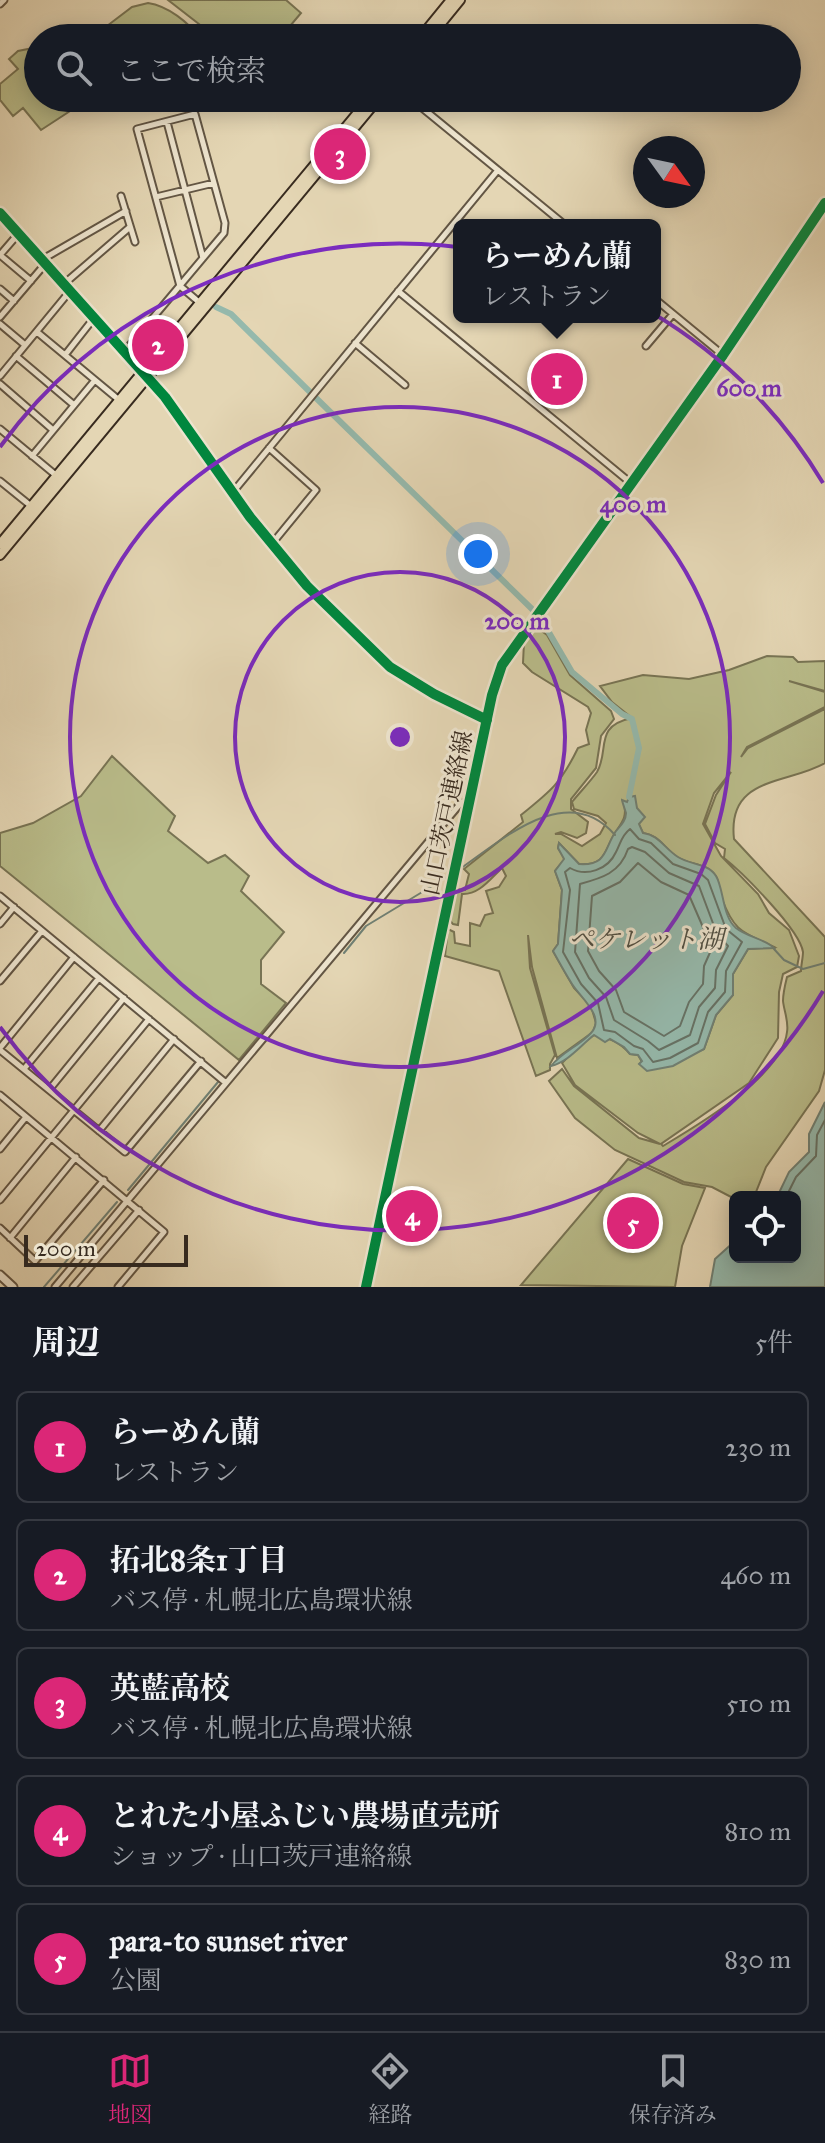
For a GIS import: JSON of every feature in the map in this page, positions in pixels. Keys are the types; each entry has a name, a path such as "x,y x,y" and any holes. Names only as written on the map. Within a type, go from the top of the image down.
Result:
{"main road":[{"path":"431,24 451,0"},
{"path":"440,24 460,0"},
{"path":"0,555 119,400 145,374 358,112"},
{"path":"0,544 367,112"}],"street":[{"path":"0,4 4,0"},
{"path":"427,112 558,219"},
{"path":"125,351 180,286 224,233 225,223 195,114 137,129 180,286 200,303"},
{"path":"167,122 203,258"},
{"path":"458,219 498,170"},
{"path":"156,197 214,183"},
{"path":"121,196 135,242"},
{"name":"山口茨戸連絡線","path":"366,1287 492,695 506,656 723,355 825,203"},
{"path":"0,317 45,261 126,211"},
{"path":"0,213 145,374 271,545 307,586 390,667 434,694 487,720"},
{"path":"233,492 453,224"},
{"path":"0,376 37,332 68,287 130,227"},
{"path":"19,233 0,255 31,281"},
{"path":"0,289 14,301"},
{"path":"398,291 632,484"},
{"path":"661,304 723,355"},
{"path":"646,346 673,314"},
{"path":"65,355 95,317"},
{"path":"0,324 25,345"},
{"path":"37,332 119,400"},
{"path":"355,343 405,385"},
{"path":"16,356 74,405"},
{"path":"32,456 95,380"},
{"path":"0,384 53,430"},
{"path":"0,429 59,478"},
{"path":"269,448 316,490 271,545"},
{"path":"0,481 31,506"},
{"path":"55,1287 460,804 470,801"},
{"path":"0,896 226,1083"},
{"path":"0,924 14,907"},
{"path":"0,981 42,931"},
{"path":"74,957 0,1049 73,1110 125,1152 201,1061"},
{"path":"24,1069 99,978"},
{"path":"49,1090 124,998"},
{"path":"0,1200 149,1019"},
{"path":"99,1131 174,1039"},
{"path":"1,1096 164,1232 118,1287"},
{"path":"0,1149 26,1117"},
{"path":"10,1238 76,1157"},
{"path":"0,1228 35,1261 104,1180"},
{"path":"73,1287 139,1210"},
{"path":"0,1275 13,1287"}],"green space":[{"path":"168,0 286,0 301,13 292,24 199,24"},
{"path":"148,3 163,7 187,24 110,24 132,7"},
{"path":"24,50 24,109 13,116 0,100 0,84 18,69 9,59"},
{"path":"26,112 69,112 41,130"},
{"path":"536,627 547,635 570,675 611,711 614,719 601,736 596,768 571,799 571,809 588,822 586,833 577,838 561,832 555,834 561,834 582,846 600,834 606,823 598,816 574,809 572,802 597,772 607,733 620,722 632,718 612,702 600,686 643,675 689,679 729,670 767,656 793,657 798,662 825,661 825,691 789,681 825,692 825,707 747,747 741,757 748,748 825,709 825,763 749,793 734,819 734,839 825,937 825,1070 819,1091 766,1167 756,1191 729,1191 729,1196 712,1187 684,1182 615,1150 575,1118 549,1081 562,1069 574,1086 639,1138 660,1144 638,1133 575,1085 562,1063 594,1035 614,1041 630,1054 638,1055 642,1062 639,1064 704,1049 716,1015 733,995 733,974 748,949 774,947 741,930 731,919 712,871 677,857 657,839 643,833 627,802 624,803 622,822 600,860 579,864 559,843 558,848 565,859 555,871 562,890 558,944 553,951 574,988 591,1006 596,1023 593,1032 557,1058 532,967 528,935 530,968 555,1055 550,1070 536,1076 499,971 445,956 448,929 454,932 455,943 470,946 470,923 480,926 485,915 493,913 486,891 499,887 506,876 502,868 479,889 462,894 458,925 449,919 455,889 465,890 469,874 464,869 523,822 521,815 554,786 578,748 589,744 586,730 591,713 588,707 532,672 523,663 524,642","holes":["731,772 716,795 705,824 715,843 725,849 724,858 756,888 792,930 803,952 801,971 787,977 783,1001 787,1032 782,1049 770,1065 736,1098 663,1146 661,1144 749,1083 778,1038 779,992 783,974 797,967 799,956 789,930 769,913 758,894 721,856 703,824 714,793"]},
{"path":"112,756 175,816 168,831 208,863 225,855 249,876 241,891 284,932 261,960 261,984 286,1003 239,1060 0,866 0,833 33,823 81,796"},
{"path":"628,1159 683,1184 705,1188 682,1246 675,1287 521,1285"}],"water":[{"name":"ペケレット湖","path":"635,796 637,808 645,817 639,824 643,833 657,839 678,857 713,872 719,881 731,923 774,948 748,949 733,974 733,995 716,1015 704,1049 673,1066 647,1071 639,1064 642,1061 638,1055 630,1054 610,1039 605,1042 594,1035 568,1057 551,1066 595,1027 594,1014 553,951 558,944 562,890 555,871 564,859 558,848 559,843 579,864 600,859 625,818 622,800 627,802 629,797"},
{"path":"825,1102 825,1287 710,1287 715,1259 729,1246 729,1263 801,1263 801,1191 780,1191 789,1172 809,1152 809,1134"}],"waterway":[{"path":"216,307 231,314 311,393"},
{"path":"315,397 533,610"},
{"path":"540,617 572,672 632,719 639,748 629,797"},
{"path":"457,871 514,832 556,814 576,813 596,819 615,835"},
{"path":"344,953 366,926 452,874"},
{"path":"774,949 784,960 803,969 825,963"},
{"path":"128,1190 218,1082"},
{"path":"44,1287 117,1202"}],"cycle path":[{"path":"366,1287 492,695 502,665 723,355 825,203"},
{"path":"0,213 165,397 250,517 307,586 390,667 434,694 487,720"}],"place":[{"name":"英藍高校","path":"340,154"},
{"name":"拓北8条1丁目","path":"158,345"},
{"name":"らーめん蘭","path":"557,379"},
{"name":"とれた小屋ふじい農場直売所","path":"412,1216"},
{"name":"para-to sunset river","path":"633,1223"}]}
